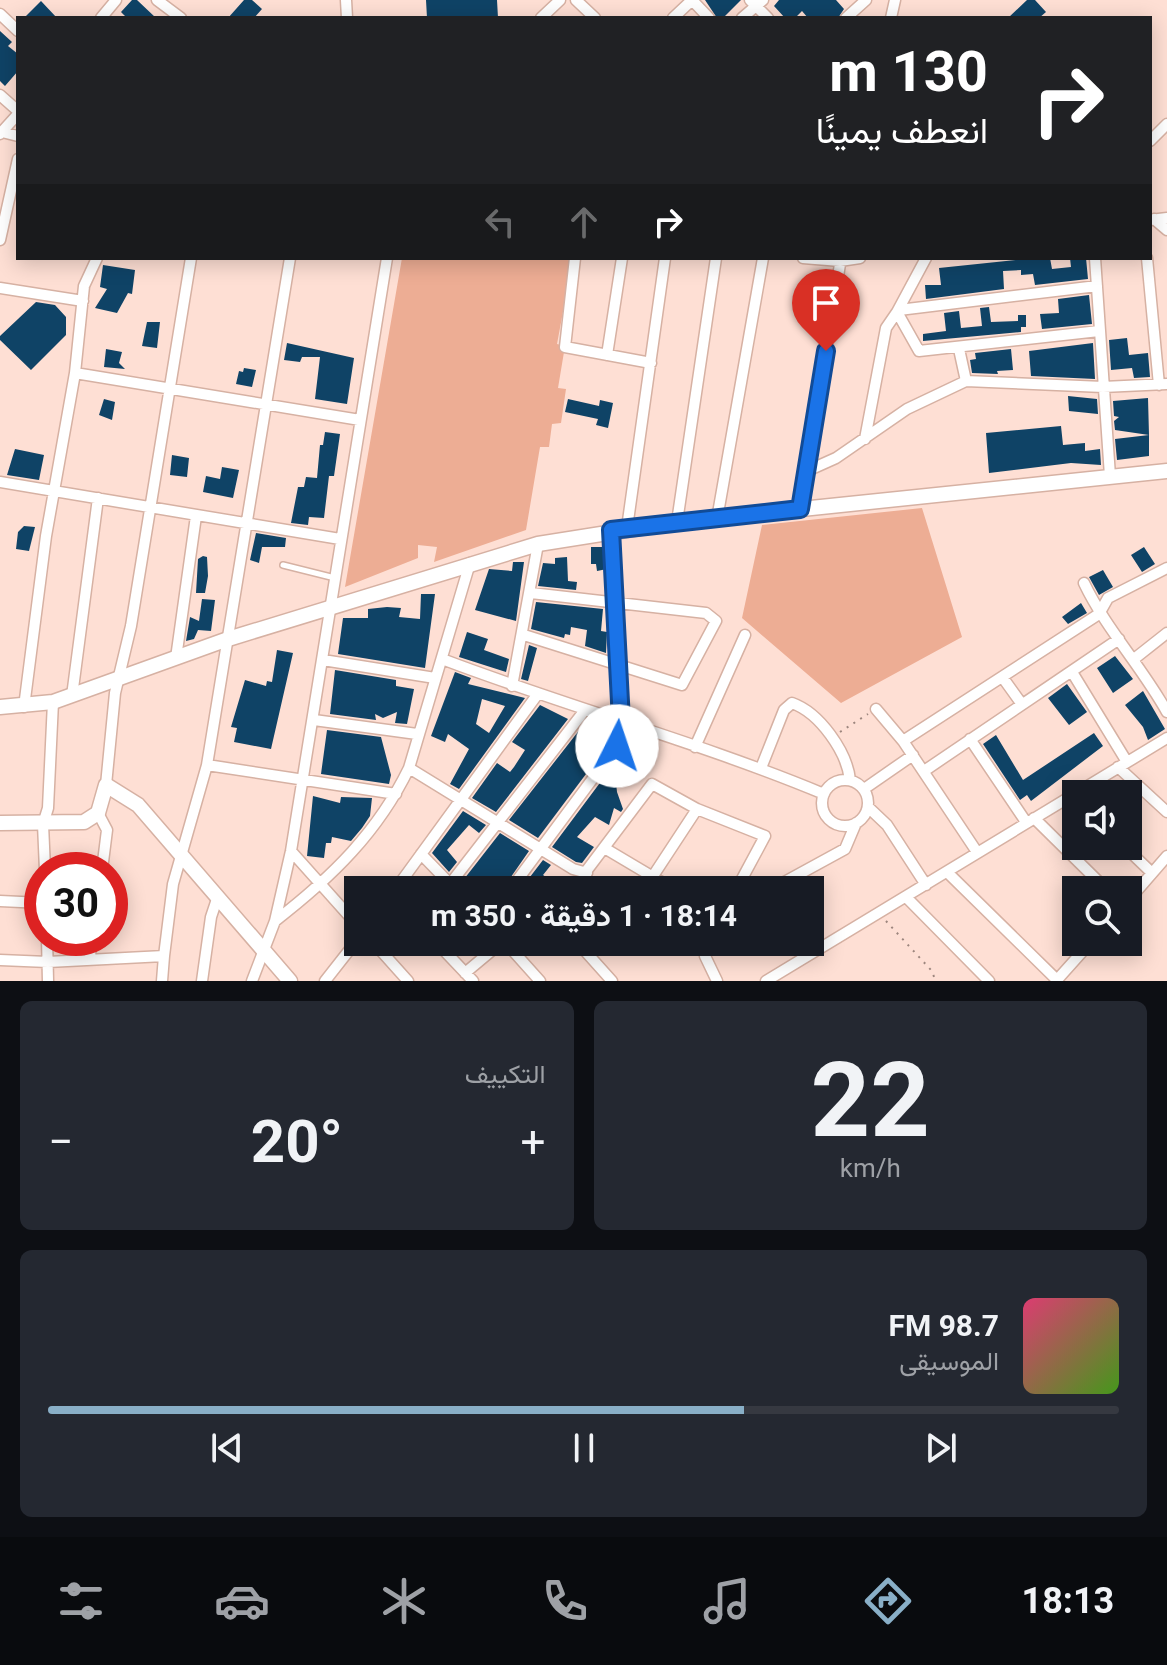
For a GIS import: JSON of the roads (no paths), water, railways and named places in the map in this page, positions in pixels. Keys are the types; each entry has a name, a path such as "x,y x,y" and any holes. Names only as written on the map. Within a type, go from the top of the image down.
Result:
{"main road":[{"path":"0,707 53,702 228,639 538,544 611,530 677,522 1167,471"},
{"path":"0,823 84,822 98,813 106,785 138,805 290,981"}],"street":[{"path":"103,16 116,0"},
{"path":"157,0 178,16"},
{"path":"543,16 560,0"},
{"path":"576,0 593,16"},
{"path":"675,16 692,0 707,16"},
{"path":"848,16 866,0"},
{"path":"0,14 16,29"},
{"path":"0,95 16,110"},
{"path":"1,133 16,114"},
{"path":"1152,139 1167,124"},
{"path":"0,240 16,168"},
{"path":"1152,220 1167,218"},
{"path":"1152,220 1167,230"},
{"path":"24,707 54,491 75,373 84,286 96,260"},
{"path":"106,785 118,678 131,626 191,260"},
{"path":"162,981 180,854 207,765 290,260"},
{"path":"252,981 275,921 291,851 387,260"},
{"path":"575,260 563,343 568,349 651,363"},
{"path":"607,355 622,260"},
{"path":"627,528 665,260"},
{"path":"677,522 716,260"},
{"path":"717,519 763,260"},
{"path":"800,509 841,260"},
{"path":"865,439 886,328 925,260"},
{"path":"1095,260 1110,476"},
{"path":"807,471 821,467 907,409 966,381 1103,387 1163,385 1147,260"},
{"path":"898,311 1097,286"},
{"path":"0,288 83,301"},
{"path":"898,311 919,351 959,349 1099,331"},
{"path":"959,349 966,381"},
{"path":"75,373 360,420"},
{"path":"0,482 340,539"},
{"path":"72,696 98,498"},
{"path":"176,658 196,516"},
{"path":"520,876 617,746 621,721 617,664 618,601 611,530"},
{"path":"512,686 524,635 538,544"},
{"path":"275,921 320,886 374,830 396,794 409,768 470,563"},
{"path":"903,741 1099,614 1108,598 1167,568"},
{"path":"1084,583 1099,614 1163,696 1167,712"},
{"path":"524,635 682,685 716,621 706,613 531,593"},
{"path":"1134,659 1167,633"},
{"path":"695,747 745,635"},
{"path":"924,771 1119,639"},
{"path":"442,659 537,695 761,768 824,794"},
{"path":"323,660 435,678"},
{"path":"1072,672 1123,765 1167,812"},
{"path":"1003,678 1021,703"},
{"path":"405,876 537,695"},
{"path":"44,852 43,824 48,808 53,702"},
{"path":"761,768 784,710 792,703 812,716 832,737 849,769 850,780"},
{"path":"876,709 913,755 977,852"},
{"path":"461,876 585,710"},
{"path":"314,720 417,734"},
{"path":"1101,780 1167,738"},
{"path":"970,739 1030,820 1092,876"},
{"path":"864,789 913,755"},
{"path":"207,765 396,794"},
{"path":"409,768 542,847 573,869 587,873"},
{"path":"856,823 842,825 829,820 823,808 824,794 834,782 850,780 864,789 868,807 887,825 926,885"},
{"path":"584,876 652,784 697,809 765,836 744,876"},
{"path":"766,981 1030,820 1062,804"},
{"path":"796,876 845,849 856,823 868,807"},
{"path":"606,849 653,876 697,809"},
{"path":"98,813 107,830 104,852"},
{"path":"291,851 344,911"},
{"path":"421,854 442,876"},
{"path":"1142,885 1167,856"},
{"path":"1139,860 1152,873"},
{"path":"947,872 1057,980 1078,956"},
{"path":"202,981 211,917 218,896"},
{"path":"906,897 989,981"},
{"path":"0,901 24,902"},
{"path":"48,956 48,981"},
{"path":"0,960 48,962 164,956"},
{"path":"325,981 345,956"},
{"path":"386,956 408,981"},
{"path":"449,956 469,977 489,956"},
{"path":"516,956 540,981"},
{"path":"590,956 612,981"},
{"path":"705,956 717,981"}],"lane":[{"path":"283,565 335,578"}]}
